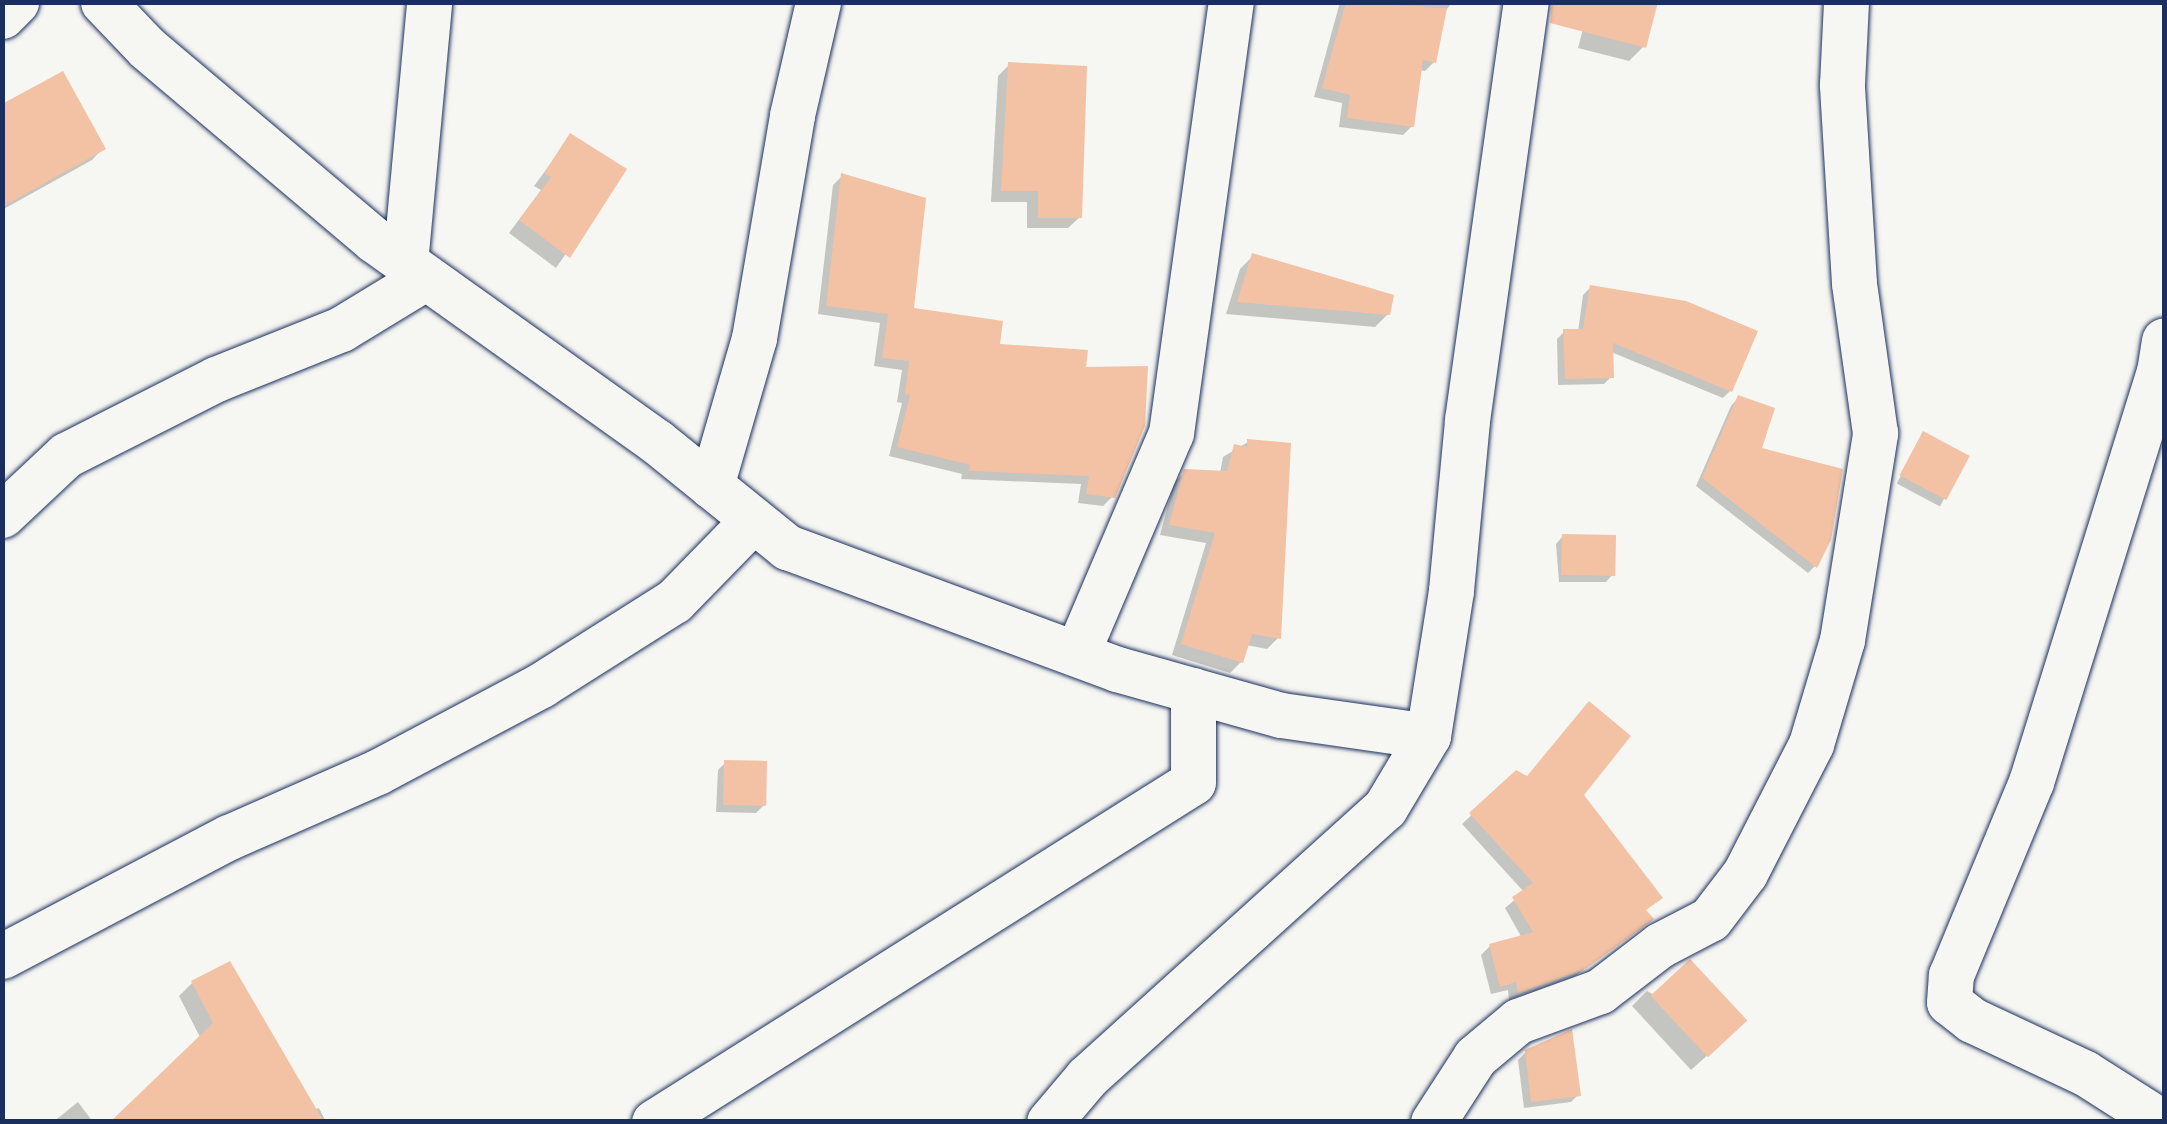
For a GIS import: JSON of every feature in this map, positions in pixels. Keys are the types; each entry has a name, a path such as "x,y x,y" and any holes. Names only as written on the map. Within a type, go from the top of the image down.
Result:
{"street":[{"path":"2,16 16,2"},
{"path":"103,2 148,48 415,270 656,441 786,547 1077,653 1194,690 1281,715 1428,736"},
{"path":"2,514 66,455 216,379 342,330 415,270 428,2"},
{"path":"711,486 754,338 792,115 818,2"},
{"path":"1077,653 1171,433 1231,2"},
{"path":"1049,1122 1087,1077 1385,808 1428,736 1451,590 1467,420 1526,2"},
{"path":"1433,1122 1475,1057 1518,1021 1600,991 1660,945 1710,919 1744,873 1811,744 1842,640 1876,433 1854,284 1842,84 1846,2"},
{"path":"2162,362 2031,782 1951,975 1949,1002 1972,1020 2084,1073 2162,1122"},
{"path":"2,956 229,837 377,772 541,685 674,601 753,520"},
{"path":"654,1122 1194,782 1194,690"}],"building":[{"path":"1346,2 1447,8 1436,63 1423,60 1414,127 1347,118 1350,95 1322,88"},
{"path":"1552,2 1658,2 1646,48 1550,23"},
{"path":"1008,62 1087,66 1082,218 1038,218 1038,191 1001,191"},
{"path":"63,71 106,149 2,207 2,104"},
{"path":"570,133 627,169 570,258 519,220 551,177 544,173"},
{"path":"841,173 926,198 914,308 1003,321 1000,344 1088,350 1086,367 1148,366 1145,426 1115,498 1086,494 1089,476 969,471 970,465 897,447 910,395 905,394 909,361 882,358 888,314 826,306"},
{"path":"1252,253 1394,295 1390,315 1237,302"},
{"path":"1590,285 1686,301 1758,331 1732,392 1613,343 1614,378 1565,379 1563,329 1583,329"},
{"path":"1738,395 1775,408 1762,448 1843,469 1831,540 1817,568 1702,478"},
{"path":"1923,431 1970,456 1946,500 1900,475"},
{"path":"1247,439 1291,443 1281,639 1252,634 1243,663 1181,644 1215,533 1169,525 1184,469 1227,471 1234,444 1247,447"},
{"path":"1562,534 1616,535 1615,576 1561,575"},
{"path":"1589,701 1631,736 1584,795 1663,898 1646,910 1654,919 1587,968 1518,993 1516,982 1500,987 1489,944 1533,932 1512,897 1533,883 1469,813 1516,770 1527,776"},
{"path":"724,760 767,761 766,806 723,805"},
{"path":"1690,959 1747,1020 1708,1057 1651,996"},
{"path":"230,961 324,1122 110,1122 213,1023 191,981"},
{"path":"1572,1029 1581,1096 1531,1102 1525,1050"}]}
